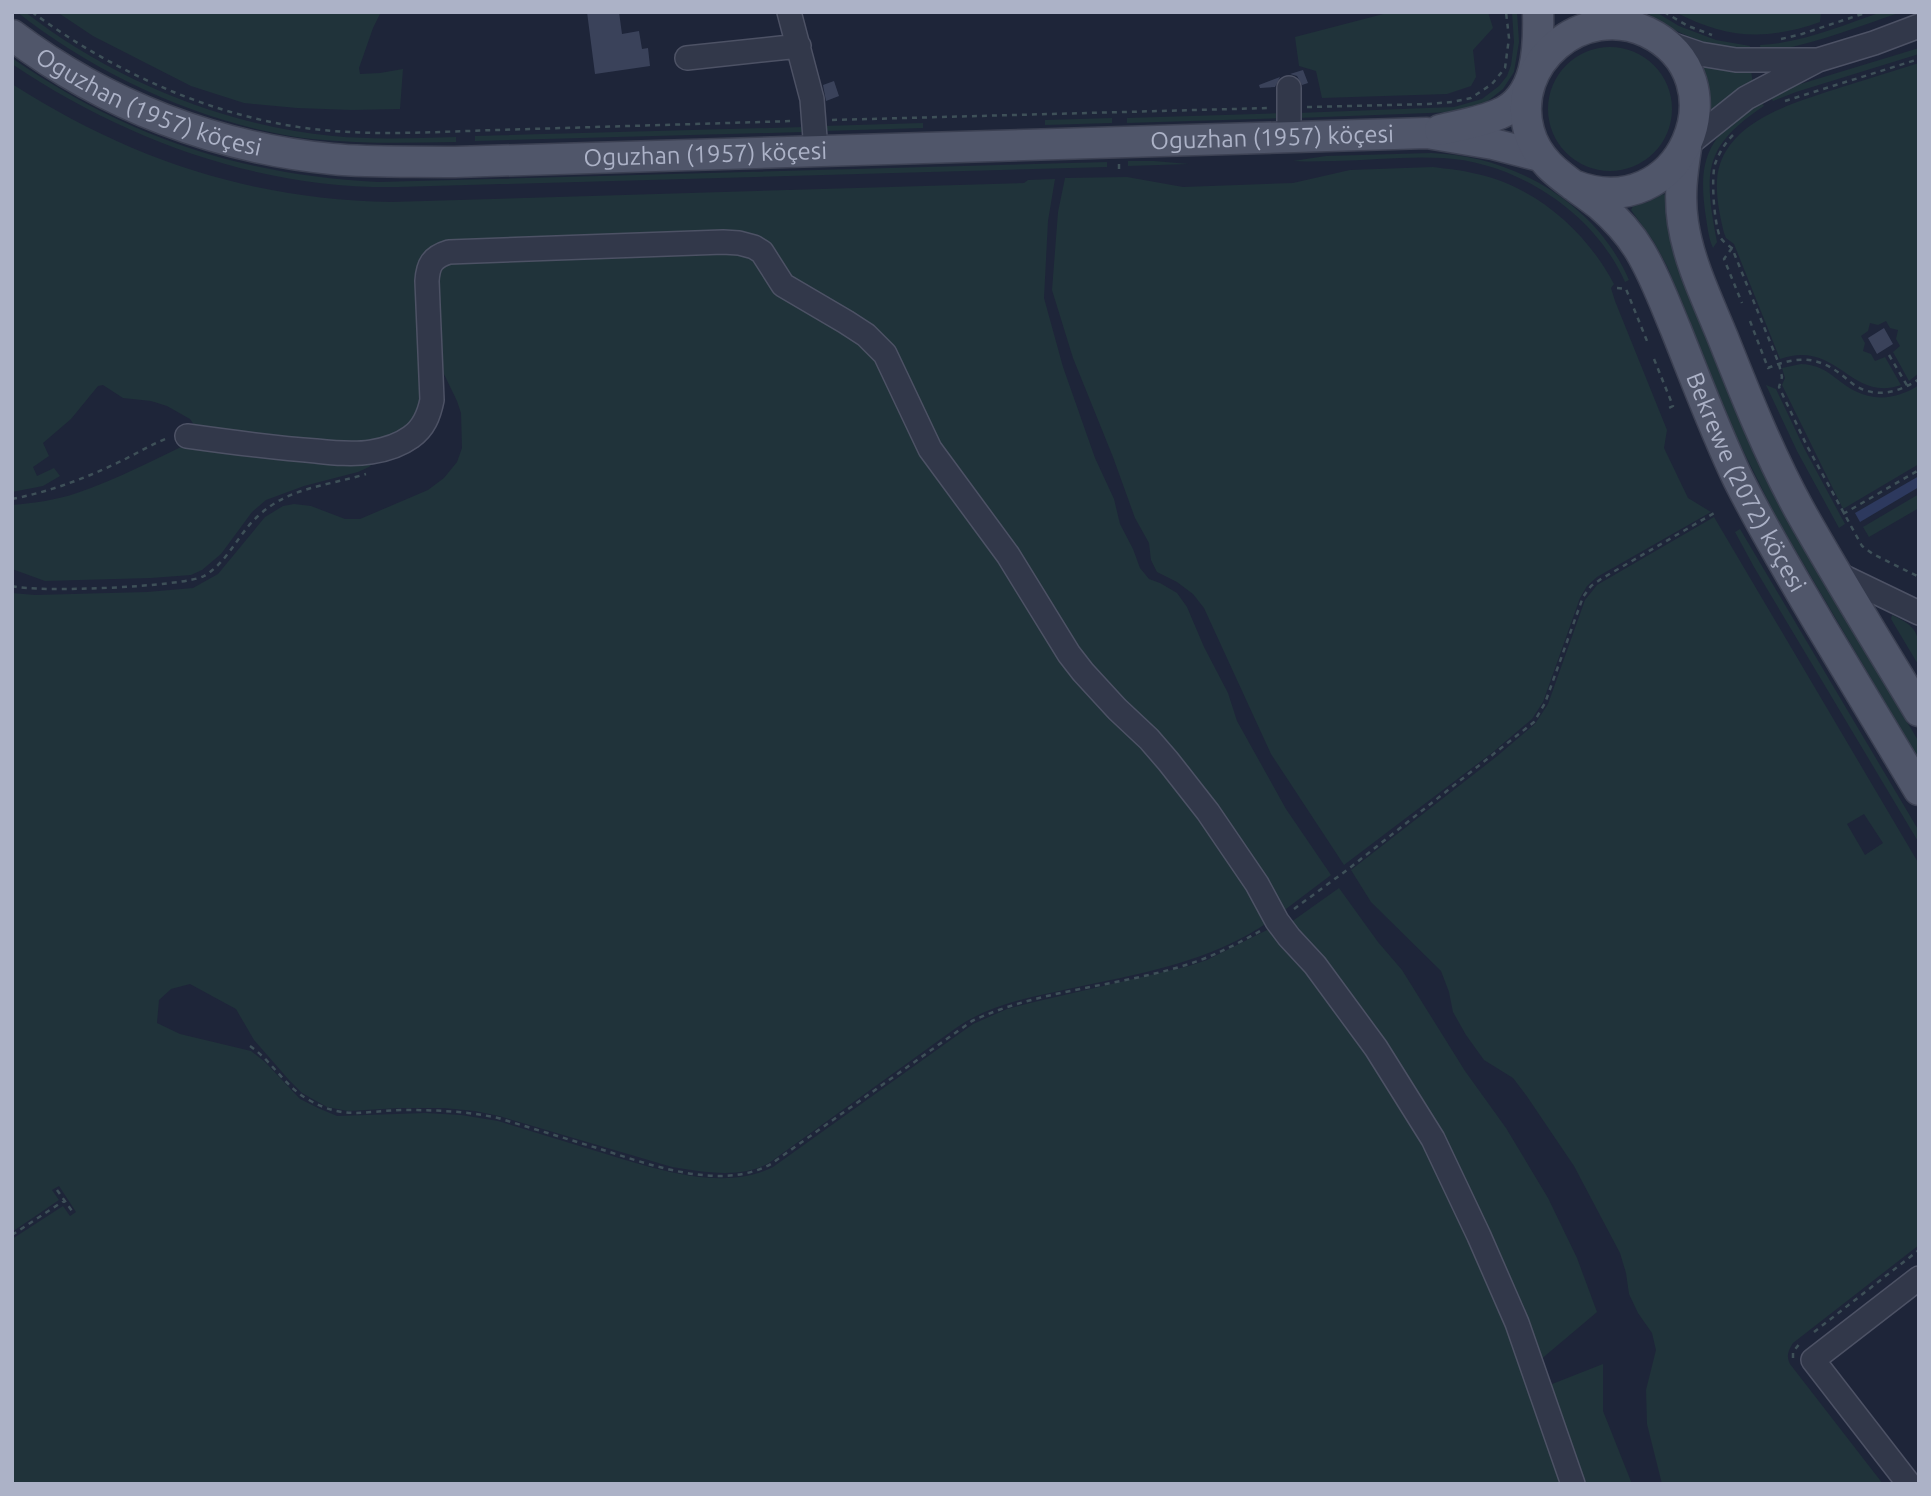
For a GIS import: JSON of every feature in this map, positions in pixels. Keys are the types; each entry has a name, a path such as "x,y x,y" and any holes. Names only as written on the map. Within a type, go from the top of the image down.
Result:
{"main road":[{"name":"Bekrewe (2072) köçesi","path":"1535,71 1538,12"},
{"name":"Bekrewe (2072) köçesi","path":"1686,146 1668,170 1650,183 1630,191 1601,193 1573,184 1560,177 1540,156 1530,136 1526,99 1535,71 1552,47 1590,26 1622,20 1648,33 1662,26 1693,89 1695,103 1681,179 1683,225 1690,254 1747,399 1773,457 1799,508 1919,711"},
{"name":"Oguzhan (1957) köçesi","path":"12,35 42,57 91,86 167,121 240,145 333,159 455,162 1427,133 1493,144 1540,156"},
{"name":"Oguzhan (1957) köçesi","path":"1427,133 1501,114 1519,102 1535,71"},
{"name":"Bekrewe (2072) köçesi","path":"1573,184 1609,214 1639,248 1661,293 1712,420 1742,486 1919,790"}],"street":[{"path":"789,12 812,99 816,151"},
{"path":"1662,26 1700,54 1737,60 1818,60"},
{"path":"1686,146 1746,98 1818,60 1919,26"},
{"path":"687,58 799,46"},
{"path":"1289,98 1289,137"},
{"path":"187,436 266,448 345,453 369,453 391,447 411,437 424,424 432,400 428,268 432,261 449,252 723,242 739,243 762,252 783,285 866,335 886,354 930,449 1008,555 1069,654 1116,709 1162,754 1208,812 1257,884 1277,921 1314,965 1376,1048 1433,1139 1479,1236 1517,1323 1573,1484"},
{"path":"1838,574 1919,613"},
{"path":"1909,1484 1813,1360 1919,1278"}],"path":[{"path":"32,12 112,64 211,105 283,125 337,131 415,133 814,121 1289,98 1428,104 1471,98 1492,84 1505,68 1508,37 1506,12"},
{"path":"1776,39 1802,34 1868,12"},
{"path":"1662,26 1689,26 1714,35"},
{"path":"1780,103 1919,58"},
{"path":"1734,134 1717,159 1713,184 1721,237 1732,248 1779,364 1782,377 1779,387 1862,546 1919,577"},
{"path":"1732,248 1724,259 1742,303"},
{"path":"1617,288 1626,289 1647,341"},
{"path":"1750,321 1768,368 1801,360 1821,362 1857,386 1868,391 1889,393 1908,387 1919,379"},
{"path":"1889,355 1908,387"},
{"path":"1654,359 1673,406 1665,410"},
{"path":"12,499 65,486 148,446 170,437 187,436"},
{"path":"1843,514 1919,470"},
{"path":"12,586 36,590 151,586 195,579 214,568 256,517 278,500 300,490 372,472"},
{"path":"250,1046 265,1057 302,1096 336,1112 349,1114 425,1110 475,1113 671,1170 719,1175 746,1174 760,1170 972,1021 995,1010 1029,1001 1188,965 1228,948 1277,921 1334,881 1534,722 1545,703 1583,597 1591,586 1716,512"},
{"path":"57,1190 72,1211"},
{"path":"12,1235 65,1200"}],"shaded area":[{"path":"17,12 25,12 95,59 132,78 210,110 250,122 333,136 456,137 456,142 330,141 273,133 234,123 156,95 119,77 83,57"},
{"path":"57,12 381,12 359,68 360,74 403,69 400,109 297,108 244,103 191,86 93,36"},
{"path":"1391,12 1488,12 1493,28 1473,50 1476,77 1471,86 1447,94 1322,98 1316,71 1299,66 1295,37"},
{"path":"1512,12 1517,12 1519,42 1514,72 1503,89 1484,104 1455,112 1297,118 1297,113 1454,107 1482,99 1499,86 1511,65 1514,42"},
{"path":"1646,12 1656,12 1679,26 1716,40 1750,46 1749,52 1695,39"},
{"path":"1675,12 1821,12 1820,22 1800,28 1747,34 1712,28"},
{"path":"1882,12 1902,12 1815,41 1761,52 1760,45 1807,37"},
{"path":"1610,47 1634,52 1654,65 1667,85 1672,109 1667,133 1654,153 1634,166 1610,171 1586,166 1566,153 1553,133 1548,109 1553,85 1566,65 1586,52"},
{"path":"1919,48 1919,54 1773,101 1770,96 1794,86"},
{"path":"12,58 98,110 186,147 232,161 328,178 378,182 1107,162 1107,167 398,187 346,185 245,169 148,137 101,116 56,91 12,64"},
{"path":"1919,63 1919,373 1909,381 1893,352 1900,346 1896,339 1898,330 1890,328 1886,321 1878,325 1870,323 1868,331 1861,336 1865,343 1863,351 1871,354 1875,361 1885,357 1901,385 1884,388 1869,386 1816,357 1800,355 1780,359 1734,244 1724,233 1717,189 1720,164 1728,148 1740,134 1771,113 1807,98"},
{"path":"1700,65 1751,70 1753,84 1711,113 1708,89"},
{"path":"12,84 57,111 147,154 240,183 339,199 391,202 1024,183 1028,180 1055,179 1048,221 1044,298 1063,367 1095,458 1114,499 1120,524 1140,568 1149,579 1177,593 1187,607 1228,693 1237,721 1286,809 1331,875 1282,912 1100,684 944,460 891,354 800,289 765,249 442,247 424,400 413,427 366,448 199,432 190,419 167,406 123,398 103,385 98,386 71,419 43,443 49,456 33,467 37,476 54,468 60,476 43,486 12,492"},
{"path":"1761,101 1764,106 1729,135 1718,149 1712,163 1710,197 1717,242 1713,248 1703,190 1707,158 1712,146 1731,123"},
{"path":"1284,113 1284,118 1127,123 1127,118"},
{"path":"1112,118 1112,123 1045,125 1045,120"},
{"path":"923,123 923,128 823,131 823,126"},
{"path":"804,127 804,132 475,141 475,136"},
{"path":"1431,153 1491,163 1548,188 1596,228 1629,280 1625,282 1612,257 1574,213 1525,181 1498,169 1443,158 1293,161 1326,156"},
{"path":"1128,161 1154,161 1189,164 1128,166"},
{"path":"1433,167 1477,174 1519,189 1557,214 1589,246 1614,284 1611,288 1615,301 1667,430 1664,448 1688,498 1711,512 1597,577 1587,586 1580,598 1543,702 1532,719 1493,752 1344,865 1271,754 1204,608 1193,594 1157,572 1151,560 1149,543 1135,518 1073,358 1052,290 1058,212 1065,178 1127,177 1183,187 1293,183 1350,170"},
{"path":"1663,194 1681,276 1755,457 1796,535 1919,742 1919,760 1776,517 1734,432 1667,266 1631,210 1633,206"},
{"path":"736,246 876,351 916,435 1151,750 1271,920 1248,935 1199,957 1147,972 1024,999 982,1013 956,1028 769,1163 734,1173 672,1167 475,1111 400,1108 348,1111 327,1107 302,1093 289,1080 254,1040 236,1009 190,984 171,989 159,1000 157,1023 180,1034 251,1051 300,1099 337,1116 425,1113 461,1115 498,1121 661,1170 708,1178 731,1178 753,1175 773,1167 973,1024 1007,1009 1189,966 1207,960 1269,929 1308,967 1419,1129 1483,1257 1566,1484 12,1484 12,1239 63,1206 70,1216 76,1212 59,1186 52,1190 59,1200 12,1232 12,593 35,595 147,592 193,588 218,574 265,517 283,506 311,506 345,519 360,519 428,490 444,478 457,462 462,448 461,413 442,370 431,281 435,263"},
{"path":"1801,364 1824,370 1855,391 1871,397 1896,396 1919,385 1919,464 1843,509 1782,385 1785,378 1782,368"},
{"path":"1766,385 1776,389 1845,524 1839,528 1797,451"},
{"path":"194,441 381,456 369,467 358,472 304,486 266,500 252,512 221,554 202,570 191,575 45,581 12,569 12,505 77,493"},
{"path":"1919,494 1919,508 1869,537 1863,527"},
{"path":"1714,517 1919,864 1919,1245 1793,1343 1788,1356 1790,1364 1883,1484 1662,1484 1647,1424 1646,1390 1656,1350 1652,1333 1629,1294 1620,1253 1574,1166 1526,1095 1513,1078 1484,1060 1466,1035 1453,1012 1441,971 1371,902 1351,870 1535,724 1548,704 1585,600 1597,585","holes":["1864,814 1883,843 1865,855 1847,824"]},
{"path":"1740,529 1919,831 1919,843 1754,567 1735,532"},
{"path":"1892,615 1908,624 1916,634 1919,666 1891,619"},
{"path":"1339,888 1402,970 1465,1071 1506,1128 1548,1198 1577,1258 1597,1312 1539,1361 1484,1233 1287,925"},
{"path":"1603,1364 1603,1411 1632,1484 1578,1484 1547,1386"}],"water":[{"path":"1919,476 1919,487 1860,522 1855,513"}],"building":[{"path":"587,12 619,12 622,34 639,31 642,49 648,48 650,66 595,74"},
{"path":"1303,70 1308,83 1302,85 1297,76 1290,74"},
{"path":"1280,77 1275,87 1260,88 1259,85"},
{"path":"834,81 839,96 826,101 823,85"},
{"path":"1884,328 1893,344 1877,354 1868,338"}]}
